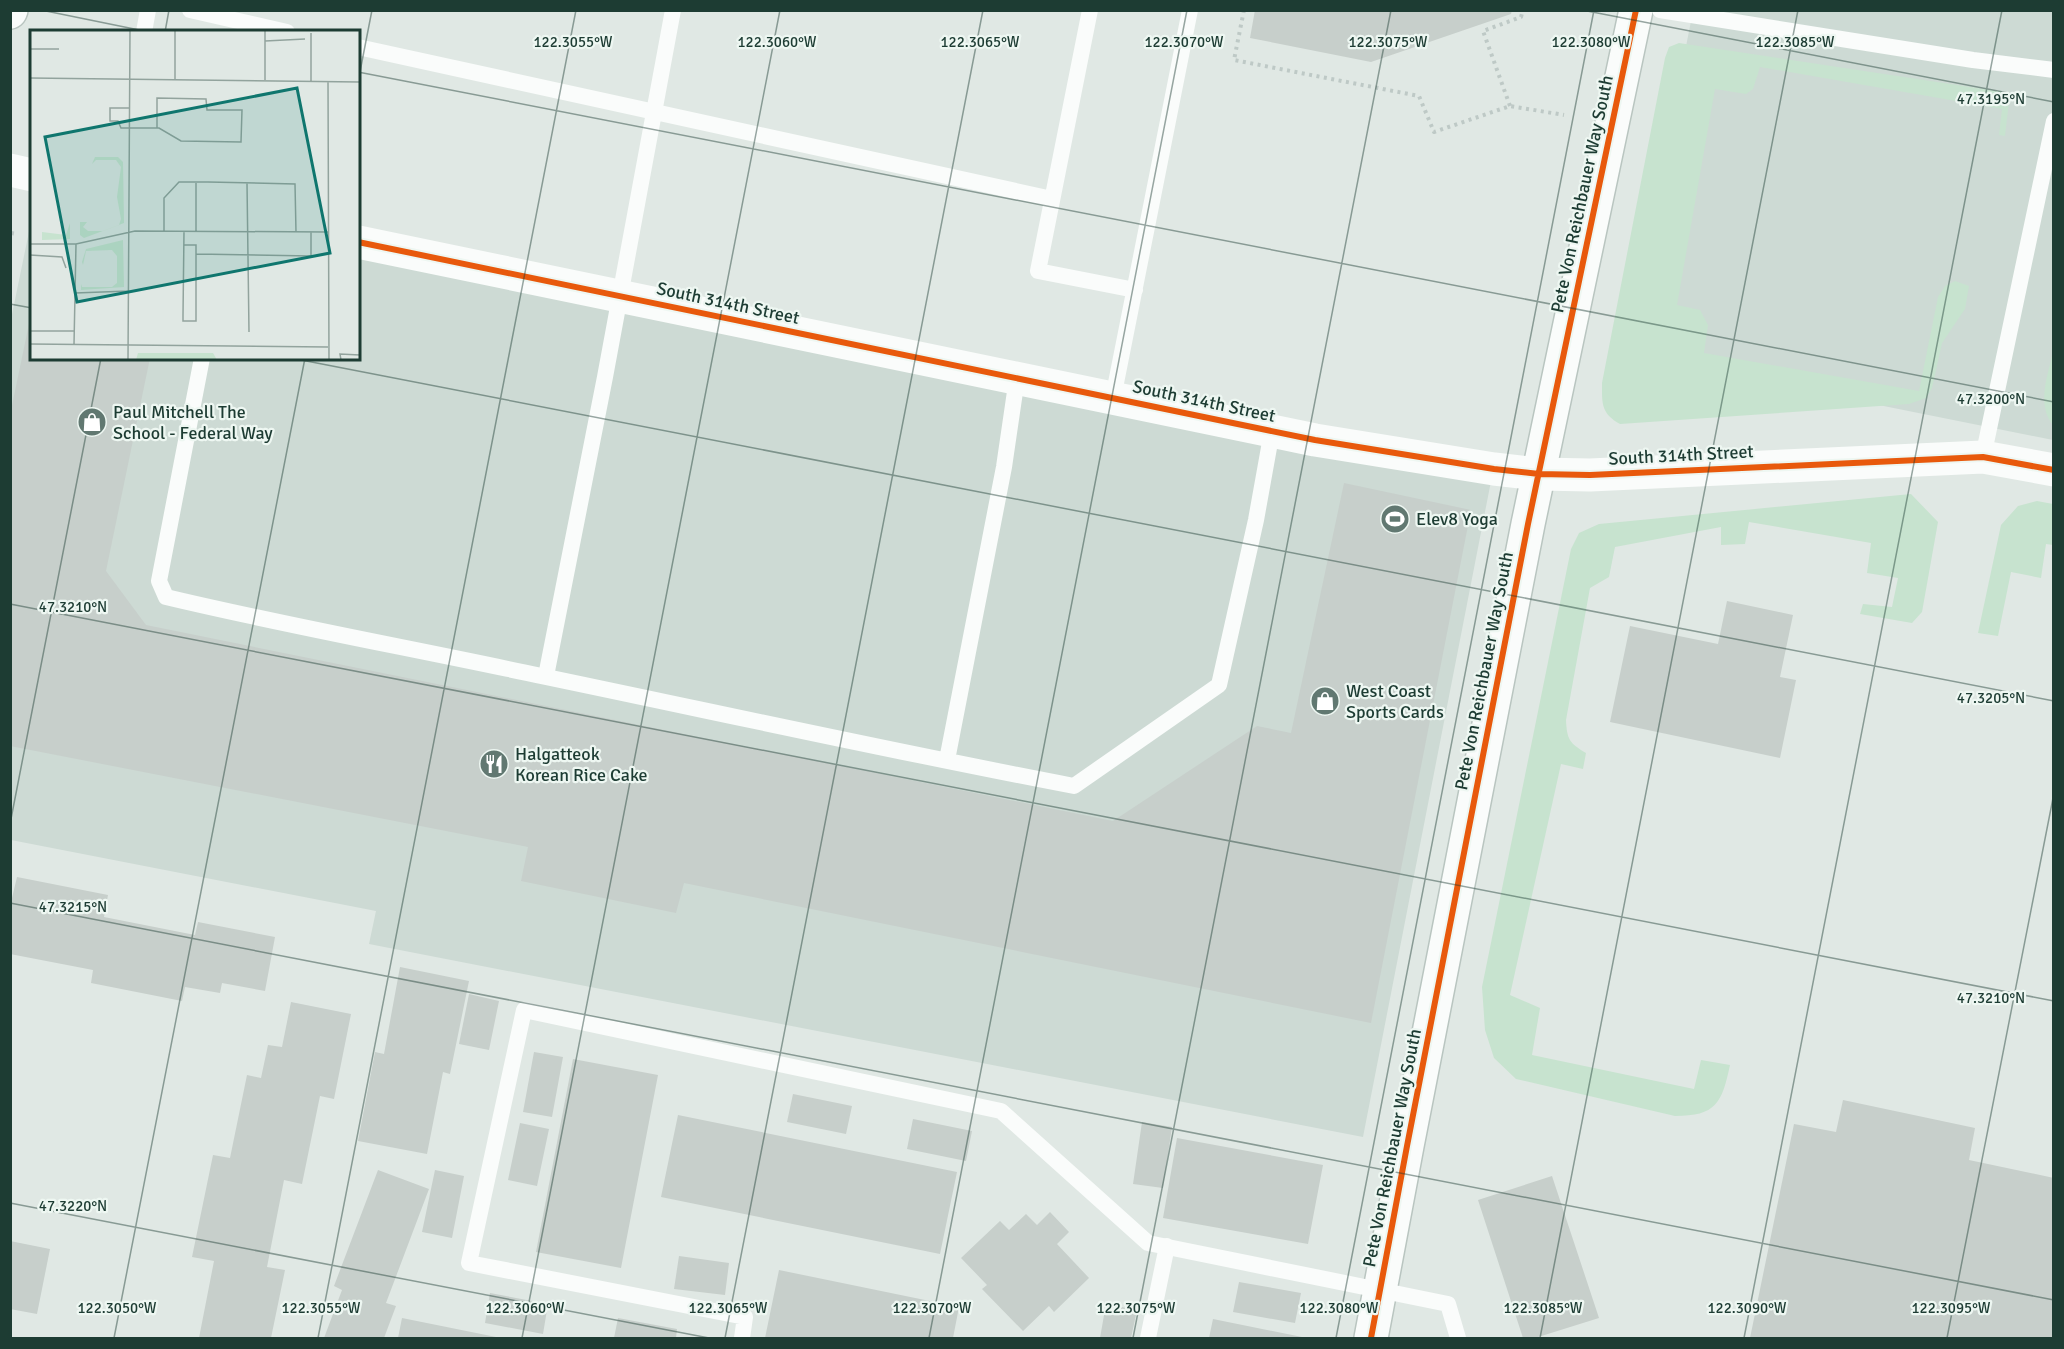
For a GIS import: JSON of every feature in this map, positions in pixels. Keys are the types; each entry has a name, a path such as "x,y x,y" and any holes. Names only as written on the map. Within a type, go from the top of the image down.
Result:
{"street":[{"name":"Pete Von Reichbauer Way South","path":"1371,1338 1539,474 1636,10"},
{"path":"10,170 30,175"},
{"name":"South 314th Street","path":"360,242 1272,431 1471,465 1539,474 1590,475 1983,457 2054,470"}],"lane":[{"path":"144,30 148,10"},
{"path":"190,10 278,30"},
{"path":"546,676 673,10"},
{"path":"1090,10 1038,271 1134,290"},
{"path":"1113,398 1190,10"},
{"path":"1660,10 1973,60 2054,70"},
{"path":"360,47 1052,199"},
{"path":"1983,457 2054,121"},
{"path":"202,360 159,581 166,597 237,614 745,717 846,741 1074,786 1220,685 1256,520 1272,431"},
{"path":"947,760 1004,467 1017,378"},
{"path":"741,1338 745,1317 469,1263 524,1010 1000,1111 1148,1243 1448,1304 1458,1338"},
{"path":"1148,1338 1167,1246"}],"path":[{"path":"1244,10 1234,60 1419,96 1434,132 1509,106 1564,115"},
{"path":"1509,106 1483,31 1521,17 1523,10"},
{"path":"11,233 17,234"}],"shaded area":[{"path":"1693,11 2053,11 2053,440 1625,354"},
{"path":"30,227 30,360 360,360 360,242 1492,476 1363,1137 369,944 376,911 11,840 10,324"}],"green space":[{"path":"1679,43 2010,93 2005,136 1999,135 2002,109 1760,67 1753,89 1746,94 1715,89 1677,305 1700,310 1708,325 1704,353 1919,391 1938,297 1945,286 1955,281 1969,286 1965,309 1942,343 1932,388 1926,398 1909,404 1620,424 1606,412 1602,383 1665,58 1669,47"},
{"path":"2053,351 2053,425 2048,417 2044,399"},
{"path":"1911,494 1938,522 1922,612 1912,623 1860,614 1863,604 1892,607 1898,578 1867,573 1871,543 1749,522 1745,544 1721,545 1721,527 1615,547 1609,577 1590,588 1566,720 1570,740 1586,753 1583,769 1561,764 1510,995 1540,1008 1532,1055 1694,1089 1701,1060 1730,1065 1724,1089 1715,1105 1700,1113 1675,1116 1516,1079 1494,1058 1485,1030 1482,987 1571,549 1579,533 1599,524"},
{"path":"2037,501 2053,504 2053,545 2046,544 2041,578 2011,572 1998,636 1978,633 2001,525 2018,506"}],"building":[{"path":"1255,10 1512,10 1511,14 1371,62 1250,38"},
{"path":"30,319 30,360 150,360 106,571 146,625 1113,821 1257,726 1291,733 1344,483 1471,510 1371,1023 684,883 676,913 521,881 528,847 10,746 10,415"},
{"path":"1727,601 1793,615 1780,677 1796,680 1780,758 1610,722 1630,626 1718,644"},
{"path":"17,877 108,895 104,917 195,935 198,922 275,937 265,991 222,983 220,993 185,987 182,1001 91,983 93,970 10,954 10,898 12,898"},
{"path":"400,967 469,981 450,1074 443,1072 427,1154 358,1141 375,1052 384,1054"},
{"path":"469,994 499,1001 489,1050 459,1044"},
{"path":"291,1002 351,1014 334,1099 320,1096 302,1184 284,1180 267,1267 285,1270 271,1338 199,1338 214,1261 192,1257 213,1155 230,1158 247,1075 261,1078 268,1045 282,1047"},
{"path":"534,1052 563,1057 552,1117 523,1112"},
{"path":"573,1059 658,1075 621,1268 536,1252"},
{"path":"793,1094 852,1106 846,1134 787,1122"},
{"path":"1843,1100 1975,1128 1969,1160 2054,1178 2054,1338 1750,1338 1794,1124 1836,1132"},
{"path":"678,1115 957,1172 940,1254 661,1197"},
{"path":"913,1119 972,1131 966,1161 907,1149"},
{"path":"1142,1122 1172,1127 1163,1188 1133,1184"},
{"path":"520,1123 549,1129 537,1186 508,1180"},
{"path":"1177,1138 1323,1165 1308,1244 1163,1218"},
{"path":"378,1170 429,1189 386,1303 396,1306 384,1338 324,1338 342,1290 334,1286"},
{"path":"435,1170 464,1176 452,1238 422,1232"},
{"path":"1552,1176 1599,1318 1535,1338 1523,1338 1478,1200"},
{"path":"1050,1212 1069,1232 1057,1244 1089,1278 1054,1312 1049,1306 1023,1331 982,1289 987,1285 961,1258 1000,1221 1009,1230 1026,1214 1037,1225"},
{"path":"10,1241 50,1249 37,1314 10,1309"},
{"path":"679,1256 729,1263 725,1295 674,1289"},
{"path":"779,1270 959,1307 953,1338 765,1338"},
{"path":"1239,1282 1301,1293 1295,1323 1233,1312"},
{"path":"490,1293 548,1304 543,1334 485,1323"},
{"path":"1106,1304 1137,1310 1131,1338 1100,1338"},
{"path":"402,1318 496,1337 496,1338 398,1338"},
{"path":"618,1318 677,1329 676,1338 614,1338"},
{"path":"1213,1319 1302,1337 1302,1338 1209,1338"}],"cycle path":[{"path":"1371,1338 1528,524 1636,10"},
{"path":"360,242 1315,440 1494,469 1539,474 1590,475 1983,457 2054,470"}],"place":[{"name":"Paul Mitchell The School - Federal Way","path":"92,422"},
{"name":"Elev8 Yoga","path":"1395,519"},
{"name":"West Coast Sports Cards","path":"1325,701"},
{"name":"Halgatteok Korean Rice Cake","path":"494,764"}]}
